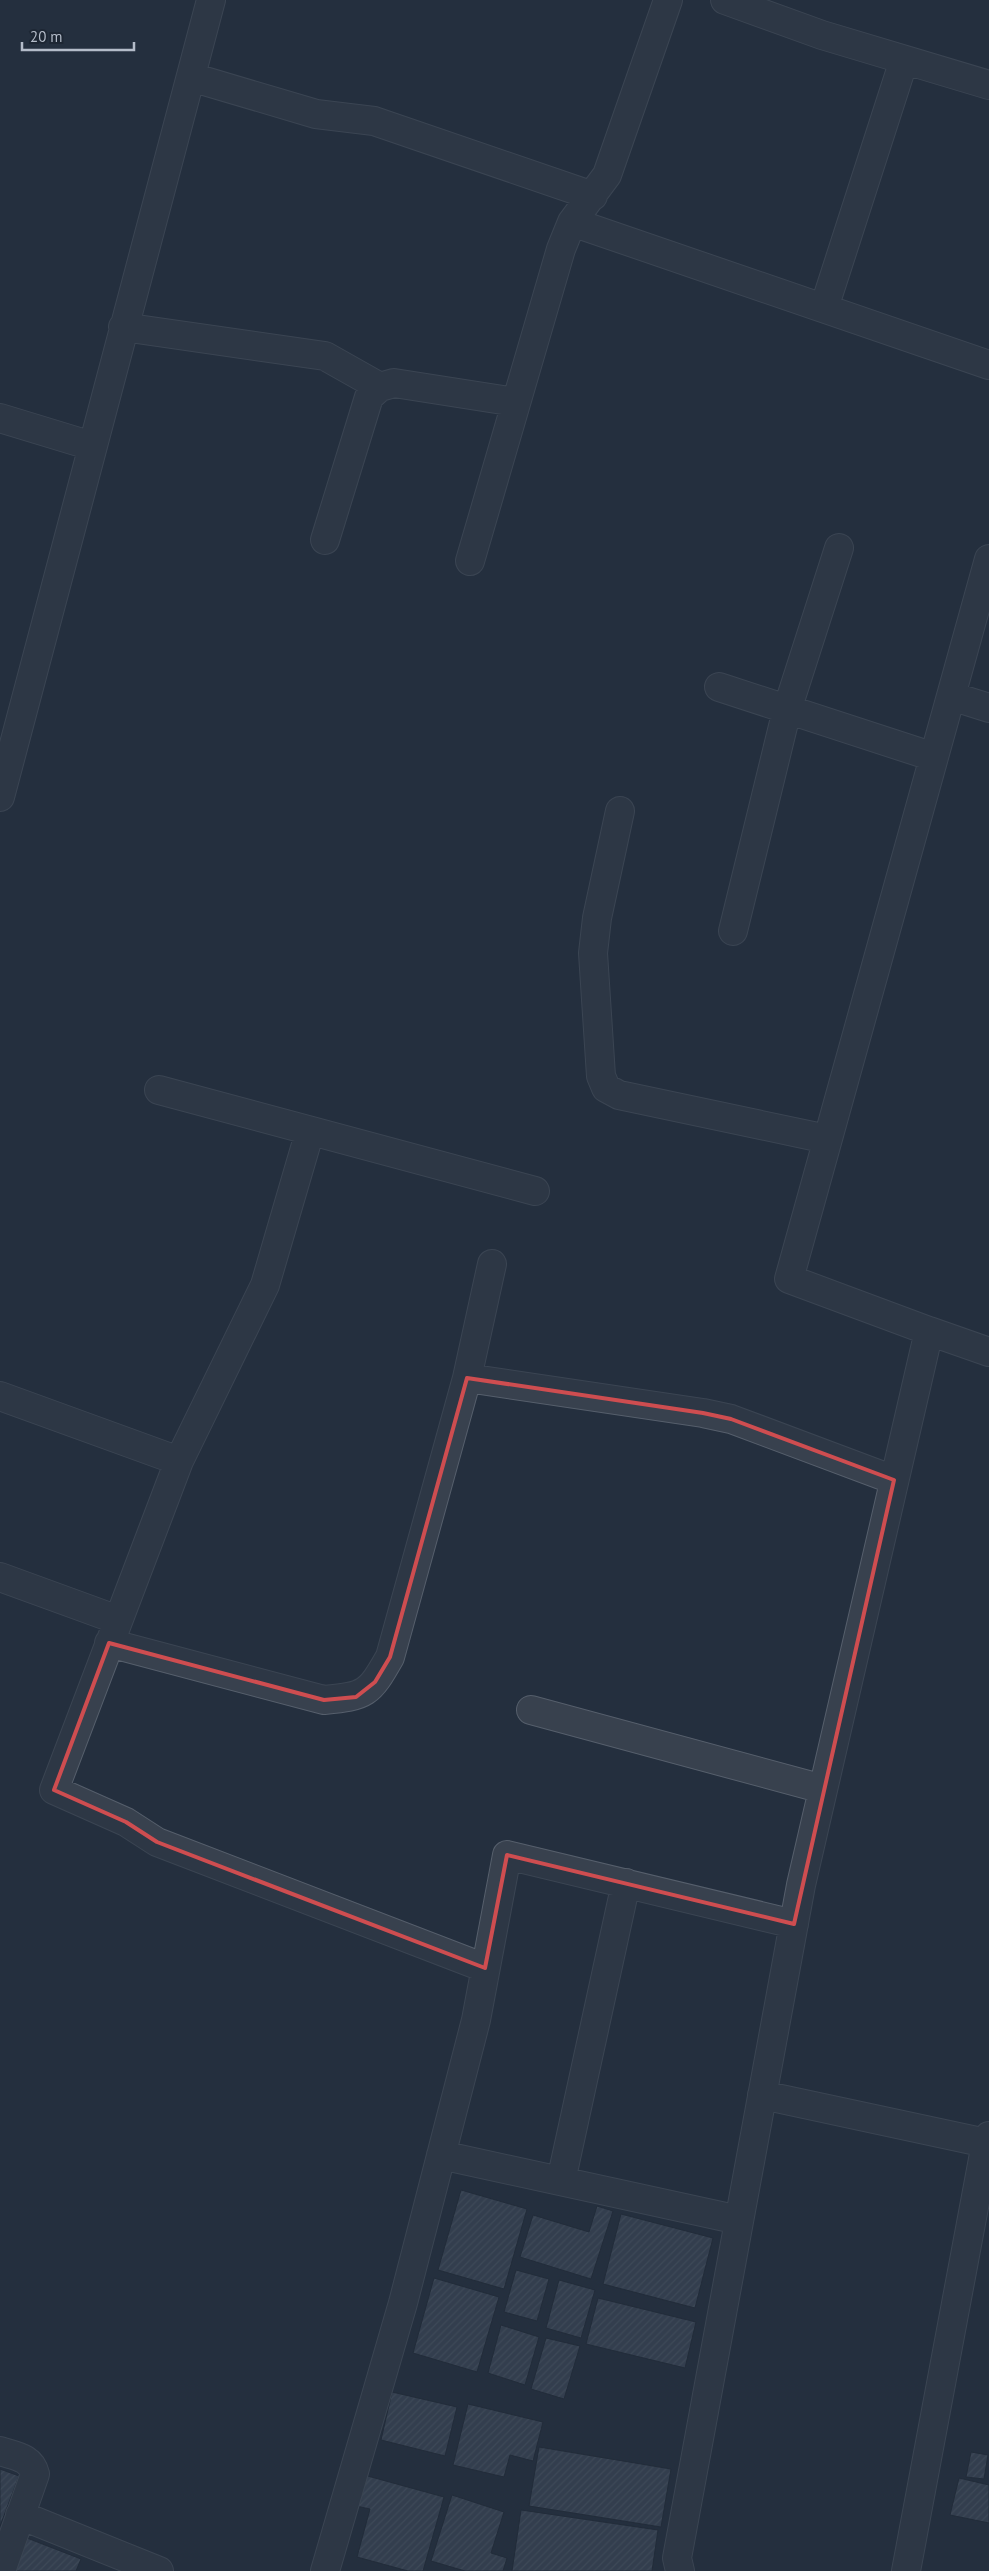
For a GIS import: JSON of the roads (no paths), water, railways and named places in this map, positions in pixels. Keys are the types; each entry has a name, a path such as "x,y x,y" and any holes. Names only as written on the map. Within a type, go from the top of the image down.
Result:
{"street":[{"path":"0,797 123,327 212,0"},
{"path":"470,561 561,249 572,222 607,175 668,0"},
{"path":"725,0 822,35 989,85"},
{"path":"824,308 904,60"},
{"path":"191,77 316,114 374,121 592,196"},
{"path":"572,222 989,365"},
{"path":"123,327 324,356 380,387"},
{"path":"325,540 369,397 380,387 394,383 516,402"},
{"path":"0,418 92,446"},
{"path":"733,931 787,710 839,548"},
{"path":"989,559 789,1279 989,1352"},
{"path":"719,687 934,757"},
{"path":"951,696 989,708"},
{"path":"620,811 597,918 593,954 601,1076 606,1088 619,1095 827,1139"},
{"path":"159,1090 535,1191"},
{"path":"310,1131 265,1285 178,1461 54,1790 126,1822 157,1842 486,1968"},
{"path":"0,1577 114,1631 324,1700 356,1697 375,1682 390,1657 467,1378 492,1264"},
{"path":"680,2571 677,2558 794,1924 823,1789 929,1331"},
{"path":"467,1378 722,1417 894,1480"},
{"path":"0,1396 178,1461"},
{"path":"531,1710 823,1789"},
{"path":"325,2571 403,2303 476,2020 507,1855 794,1924"},
{"path":"561,2181 626,1884"},
{"path":"762,2095 987,2140 906,2571"},
{"path":"441,2156 739,2220"},
{"path":"0,2451 28,2460 34,2466 35,2474 1,2571"},
{"path":"20,2515 159,2571"}]}
